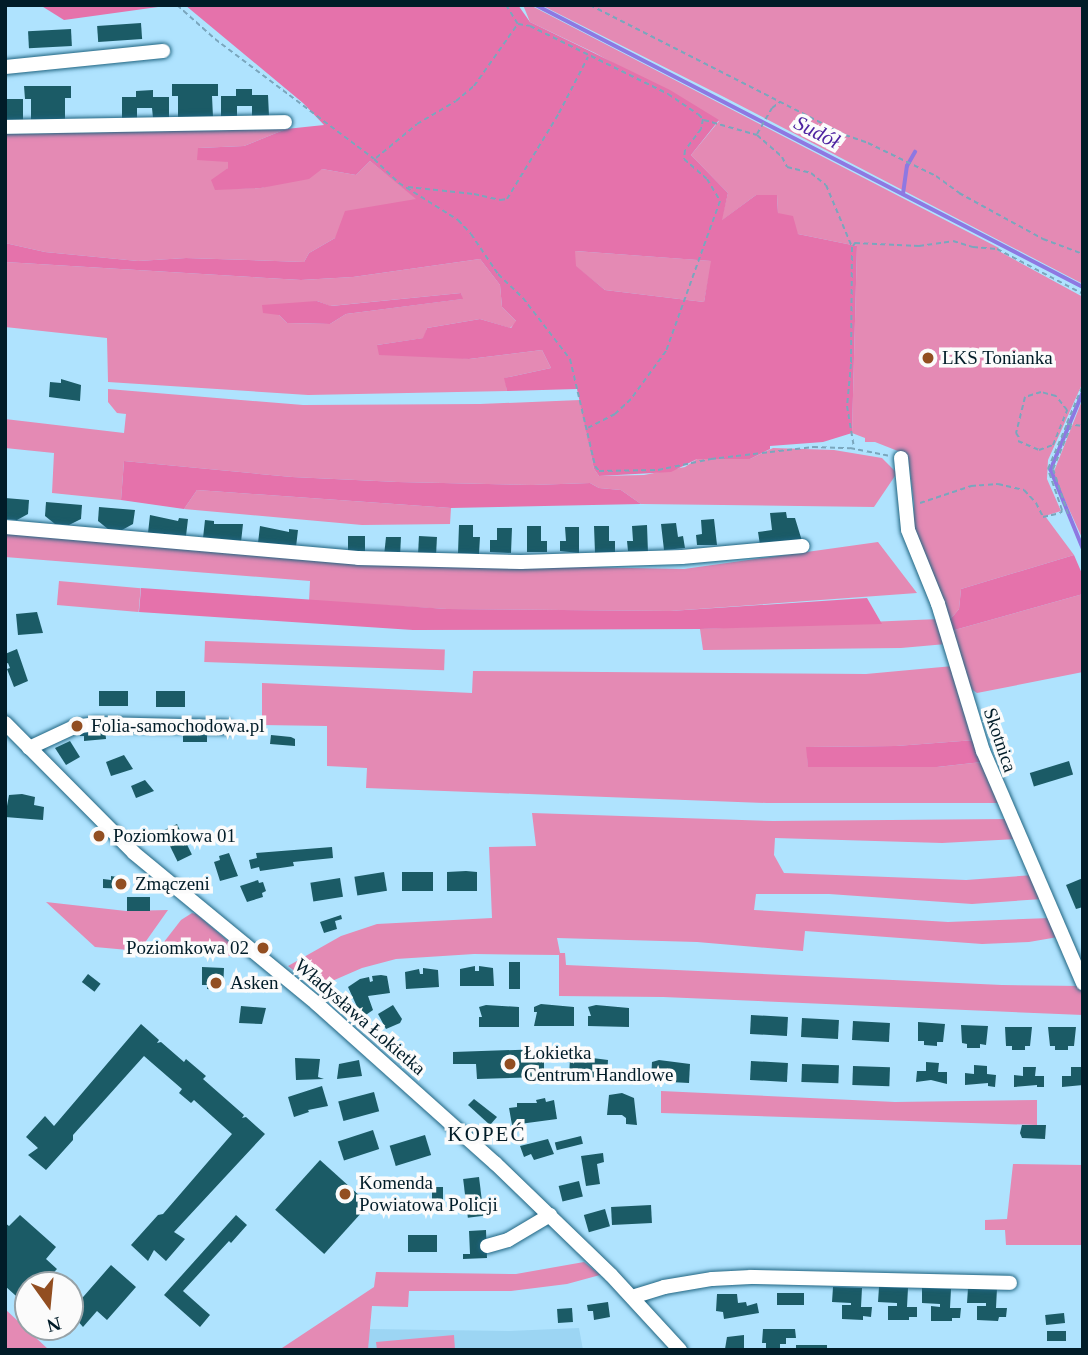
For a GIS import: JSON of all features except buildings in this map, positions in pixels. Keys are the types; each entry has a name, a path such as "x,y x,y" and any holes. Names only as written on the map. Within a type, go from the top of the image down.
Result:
{"street":[{"path":"5,67 163,51"},
{"path":"5,127 285,122"},
{"name":"Skotnica","path":"901,458 912,542 938,604 994,781 1083,983"},
{"path":"5,527 372,559 521,562 682,557 803,546"},
{"name":"Władysława Łokietka","path":"5,723 134,853 390,1066 550,1215 632,1297 680,1350"},
{"path":"29,748 74,727 95,724 227,727"},
{"path":"487,1246 508,1240 550,1215"},
{"path":"632,1297 664,1287 712,1279 751,1277 1010,1283"}],"path":[{"path":"177,5 215,39 374,159 388,175 458,220 498,274 523,298 566,353 573,366 595,466 599,471 658,470 697,461 776,450 853,448 901,458"},
{"path":"506,5 518,24 530,26 668,94 703,120 757,135 782,157 787,167 811,173 826,185 852,247 851,364 847,406 853,448"},
{"path":"590,5 773,98 936,176 959,193 1043,239 1083,254"},
{"path":"374,159 408,130 456,101 474,86 518,24"},
{"path":"407,187 507,199 559,113 589,55"},
{"path":"757,135 772,108 773,98"},
{"path":"772,108 780,101"},
{"path":"587,428 615,414 651,374 666,351 677,316 695,275 720,201 707,179 684,159 685,150 701,130 703,120"},
{"path":"852,247 855,243 919,246 940,241 998,248 1083,294"},
{"path":"907,504 971,486 998,484 1024,490 1045,517 1062,512 1067,514 1053,469 1083,385"},
{"path":"1041,392 1056,396 1067,410 1053,445 1039,450 1019,440 1016,433 1025,397 1041,392"},
{"path":"1069,424 1083,426"},
{"path":"1062,512 1048,469 1069,424"}],"shaded area":[{"path":"40,5 157,5 158,7 64,20"},
{"path":"185,5 518,5 530,22 670,90 719,120 691,155 728,193 722,220 756,195 777,195 778,213 793,216 798,234 857,246 852,433 823,442 770,446 770,449 750,459 697,459 671,472 599,476 594,469 577,389 507,391 504,378 551,368 542,350 469,359 379,355 377,345 423,338 427,328 480,319 511,328 516,321 502,307 500,285 480,259 353,277 301,280 5,262 5,243 45,252 138,261 186,258 304,262 309,253 335,238 345,211 416,199 370,161 356,175 322,169 309,179 261,188 215,190 211,180 228,168 228,162 197,160 198,148 244,146 286,129 324,125 303,103","holes":["575,251 711,261 704,302 605,290 576,266"]},
{"path":"523,5 530,5 999,248 997,250 1083,297 1083,382 1048,460 1047,479 1061,511 1045,516 1074,555 961,589 959,609 948,622 914,534 914,503 908,455 875,442 865,442 865,438 852,433 857,246 798,234 778,213 777,195 756,195 721,221 728,193 691,155 719,121 595,53 530,22"},
{"path":"541,5 1083,5 1083,284 724,97"},
{"path":"286,129 244,146 198,148 228,162 228,168 215,189 261,188 322,169 356,175 370,161 417,199 335,238 309,253 304,262 186,258 138,261 45,252 5,243 5,134"},
{"path":"575,251 712,261 704,302 605,290 575,266"},
{"path":"480,259 500,285 502,307 517,322 510,328 480,319 427,328 424,338 377,345 469,359 542,350 551,368 505,378 507,391 308,395 108,382 107,338 5,327 5,262 301,280 353,277","holes":["461,293 462,299 346,314 330,324 287,323 279,315 317,301 330,306"]},
{"path":"461,293 463,299 346,314 330,324 287,323 279,315 263,313 262,305 317,301 331,306"},
{"path":"108,389 303,405 480,404 580,400 594,469 599,476 644,475 685,467 697,459 750,459 773,448 834,450 882,458 897,473 874,507 641,504 621,490 599,488 590,483 532,485 292,477 124,461 121,500 52,493 54,453 5,448 5,419 124,433 126,414 117,413 108,402"},
{"path":"1083,398 1083,540 1053,474"},
{"path":"124,461 292,477 532,485 590,483 599,488 621,490 641,504 451,508 197,490 184,509 121,500"},
{"path":"197,490 451,508 450,524 362,525 184,509"},
{"path":"5,533 360,563 684,569 878,542 917,593 670,611 447,609 309,601 310,581 5,557"},
{"path":"1074,555 1083,576 1083,594 951,631 948,622 959,609 961,589"},
{"path":"59,581 141,588 139,612 57,605"},
{"path":"141,588 447,609 670,611 867,598 882,624 700,629 413,630 139,612"},
{"path":"1083,594 1083,672 977,693 967,686 951,631"},
{"path":"939,619 946,644 901,648 703,650 700,629"},
{"path":"205,641 445,649 444,670 204,662"},
{"path":"953,666 975,740 896,746 807,747 808,766 937,767 982,762 999,803 767,803 366,788 367,768 327,766 327,726 262,725 262,683 472,693 473,671 866,674"},
{"path":"975,740 982,762 937,767 808,767 806,747 896,746"},
{"path":"532,813 773,821 1007,819 1017,839 942,843 775,838 774,855 784,873 966,880 1034,875 1042,899 972,904 829,894 756,894 754,910 948,922 1050,918 1058,937 1029,942 982,944 805,931 803,951 697,942 557,938 560,953 565,953 566,965 1002,985 1081,986 1083,1015 663,997 559,996 559,955 474,954 396,959 362,968 316,988 288,966 341,936 377,924 492,918 489,847 536,846"},
{"path":"46,902 126,911 168,910 139,951 95,947"},
{"path":"192,913 247,957 157,951 181,920"},
{"path":"661,1091 895,1102 1037,1100 1037,1125 661,1113"},
{"path":"1013,1164 1083,1165 1083,1245 1006,1245 1005,1230 985,1230 985,1220 1007,1219"},
{"path":"584,1262 600,1275 567,1284 511,1291 409,1291 408,1307 372,1306 368,1350 279,1350 374,1287 376,1272 516,1274"},
{"path":"5,1309 14,1317 14,1341 39,1341 49,1350 5,1350"},
{"path":"579,1328 583,1350 368,1350 369,1329 509,1331"},
{"path":"454,1335 455,1350 377,1350 376,1342"}],"waterway":[{"name":"Sudół","path":"536,5 1083,287"},
{"path":"903,194 907,166 915,152"},
{"path":"1083,393 1051,470 1083,548"}],"place":[{"name":"LKS Tonianka","path":"928,358"},
{"name":"Folia-samochodowa.pl","path":"77,726"},
{"name":"Poziomkowa 01","path":"99,836"},
{"name":"Zmączeni","path":"121,884"},
{"name":"Poziomkowa 02","path":"263,948"},
{"name":"Asken","path":"216,983"},
{"name":"Łokietka Centrum Handlowe","path":"510,1064"},
{"name":"Komenda Powiatowa Policji","path":"345,1194"}],"district":[{"name":"KOPEĆ","path":"487,1134"}]}
